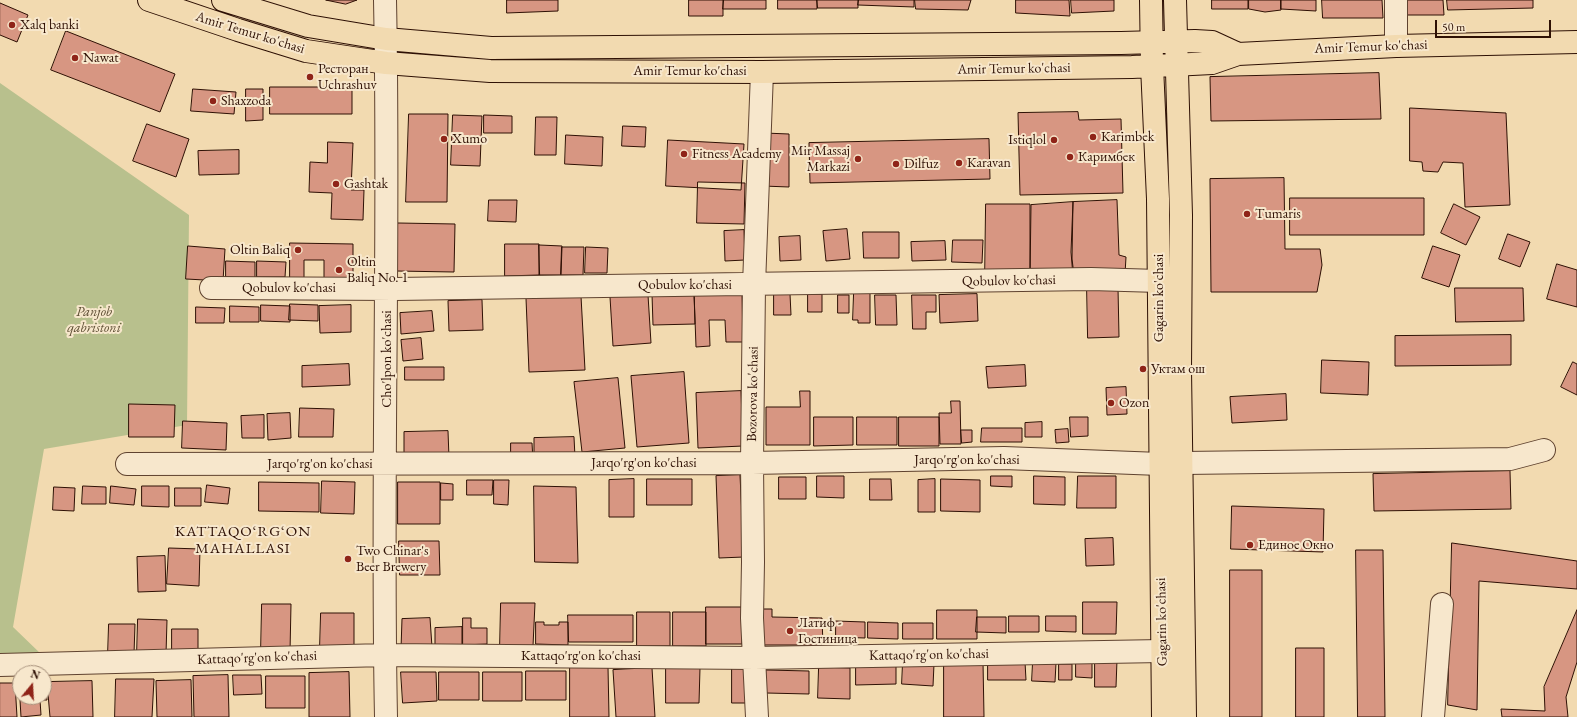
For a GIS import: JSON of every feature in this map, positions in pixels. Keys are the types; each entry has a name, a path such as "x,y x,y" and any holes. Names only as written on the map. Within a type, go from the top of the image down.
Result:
{"main road":[{"name":"Amir Temur ko'chasi","path":"149,0 306,51 386,63 490,71 762,72 1152,66 1212,62 1238,54 1396,46 1577,42"},
{"name":"Amir Temur ko'chasi","path":"223,0 308,26 386,39 492,48 1175,41 1212,42 1238,54"},
{"name":"Gagarin ko'chasi","path":"1152,0 1152,66 1158,199 1163,717"},
{"name":"Gagarin ko'chasi","path":"1175,0 1181,215 1186,717"}],"street":[{"name":"Cho'lpon ko'chasi","path":"385,0 387,288 386,717"},
{"path":"1396,0 1396,46"},
{"name":"Bozorova ko'chasi","path":"757,717 752,618 752,463 754,285 762,72"},
{"name":"Qobulov ko'chasi","path":"211,288 754,285 1091,279 1159,281"},
{"path":"1183,463 1510,458 1544,450"},
{"name":"Jarqo'rg'on ko'chasi","path":"127,464 386,465 752,463 1004,458 1160,464"},
{"path":"1433,717 1442,604"},
{"name":"Kattaqo'rg'on ko'chasi","path":"0,665 385,655 755,658 1162,652"}],"green space":[{"name":"Panjob qabristoni","path":"0,83 189,215 187,425 44,449 13,627 41,654 0,655"}],"building":[{"path":"326,0 357,0 346,4"},
{"path":"507,0 558,0 558,11 507,13"},
{"path":"689,0 723,0 723,16 689,16"},
{"path":"724,0 766,0 766,9 723,9"},
{"path":"778,0 817,0 817,9 778,9"},
{"path":"817,0 858,0 858,8 818,8"},
{"path":"859,0 914,0 914,7 858,5"},
{"path":"915,0 971,0 968,10 916,9"},
{"path":"1016,0 1069,0 1070,16 1016,13"},
{"path":"1071,0 1114,0 1114,11 1072,13"},
{"path":"1212,0 1248,0 1248,9 1212,9"},
{"path":"1249,0 1281,0 1281,10 1265,12 1249,9"},
{"path":"1281,0 1316,0 1316,11 1281,9"},
{"path":"1322,0 1382,0 1383,18 1323,18"},
{"path":"1399,0 1443,0 1444,15 1399,15"},
{"path":"1447,0 1533,0 1533,8 1448,10"},
{"name":"Xalq banki","path":"0,3 28,15 17,42 0,35"},
{"path":"66,31 175,74 160,112 51,70"},
{"path":"1379,73 1381,119 1211,121 1210,77"},
{"path":"270,87 352,87 352,114 270,114"},
{"path":"193,89 236,92 234,114 191,111"},
{"path":"246,89 263,89 263,120 246,121"},
{"path":"1410,108 1506,113 1510,205 1465,207 1463,163 1443,162 1438,172 1423,171 1422,162 1410,161"},
{"name":"Каримбек","path":"1078,112 1079,120 1121,119 1123,193 1020,195 1018,113"},
{"path":"409,114 448,114 447,202 406,202"},
{"path":"453,115 482,116 480,166 451,165"},
{"path":"484,115 512,116 512,133 484,133"},
{"path":"536,117 557,117 556,155 535,155"},
{"path":"147,124 189,139 176,177 133,161"},
{"path":"623,126 646,127 645,147 622,146"},
{"path":"764,133 789,134 789,187 763,186"},
{"path":"566,135 603,137 602,166 565,164"},
{"path":"989,139 990,179 810,183 809,143"},
{"path":"668,140 744,144 741,190 666,186"},
{"path":"328,142 353,143 351,190 364,190 363,220 331,219 332,193 309,192 310,162 327,163"},
{"path":"239,150 239,174 199,175 198,151"},
{"name":"Tumaris","path":"1284,178 1285,249 1320,249 1322,265 1317,292 1211,292 1210,179"},
{"path":"698,182 745,183 744,224 697,223"},
{"path":"1290,198 1424,198 1424,235 1290,235"},
{"path":"489,200 517,200 516,222 488,221"},
{"path":"1117,200 1119,255 1126,257 1125,274 1074,275 1072,259 1073,202"},
{"path":"1073,202 1071,252 1073,276 1030,277 1031,205"},
{"path":"986,204 1030,204 1030,277 985,280"},
{"path":"1454,204 1480,217 1466,245 1441,233"},
{"path":"398,223 455,224 454,272 396,271"},
{"path":"847,229 850,259 826,261 823,231"},
{"path":"744,230 745,260 725,261 724,231"},
{"path":"863,232 899,232 899,258 864,258"},
{"path":"1508,234 1530,242 1520,267 1499,259"},
{"path":"800,236 801,260 780,261 779,237"},
{"path":"953,240 983,240 982,263 952,262"},
{"path":"945,241 946,260 912,261 911,242"},
{"name":"Oltin Baliq No. 1","path":"290,243 353,244 353,281 324,281 324,260 304,260 304,281 290,281"},
{"path":"505,244 539,244 539,275 505,276"},
{"path":"539,245 562,246 561,275 540,275"},
{"path":"188,246 225,249 223,281 186,279"},
{"path":"1433,246 1460,255 1449,287 1422,278"},
{"path":"562,247 584,247 583,275 561,275"},
{"path":"586,247 608,248 607,273 585,273"},
{"path":"226,261 255,262 255,278 226,277"},
{"path":"257,261 286,262 285,277 257,277"},
{"path":"1557,264 1577,270 1577,307 1547,299"},
{"path":"1087,288 1118,288 1119,337 1088,338"},
{"path":"1455,288 1523,288 1524,321 1456,322"},
{"path":"742,291 743,342 726,342 725,320 709,320 710,346 696,347 694,292"},
{"path":"694,292 695,324 653,325 652,294"},
{"path":"854,293 870,293 870,323 858,323 858,320 853,320"},
{"path":"774,294 790,294 791,315 774,315"},
{"path":"808,294 822,294 822,312 808,312"},
{"path":"977,294 978,321 940,323 939,295"},
{"path":"648,295 651,343 613,346 610,297"},
{"path":"838,295 849,295 849,313 838,313"},
{"path":"875,295 896,295 897,325 876,325"},
{"path":"912,295 936,295 936,312 926,312 926,329 913,329"},
{"path":"581,296 585,370 529,372 526,298"},
{"path":"482,300 483,330 449,331 448,301"},
{"path":"290,304 318,305 318,321 289,320"},
{"path":"261,305 290,306 290,322 261,321"},
{"path":"351,305 351,332 320,333 319,306"},
{"path":"230,306 259,307 259,322 230,322"},
{"path":"196,307 225,308 224,323 196,323"},
{"path":"432,311 434,331 401,334 400,313"},
{"path":"1511,335 1511,365 1395,366 1395,336"},
{"path":"421,338 423,359 403,361 401,340"},
{"path":"1322,360 1369,362 1368,395 1321,393"},
{"path":"1573,362 1577,364 1577,395 1561,387"},
{"path":"349,364 350,385 302,387 302,366"},
{"path":"1025,365 1026,386 988,388 986,367"},
{"path":"405,367 444,367 444,380 405,380"},
{"path":"684,372 689,443 637,447 631,376"},
{"path":"618,378 625,448 582,452 574,382"},
{"path":"1126,387 1127,414 1107,415 1106,388"},
{"path":"741,391 743,446 698,448 696,393"},
{"path":"800,391 810,391 810,445 766,445 766,407 800,407"},
{"path":"1286,394 1287,420 1232,423 1230,397"},
{"path":"951,401 960,401 961,444 940,444 939,413 951,413"},
{"path":"129,404 175,405 174,437 129,437"},
{"path":"300,408 334,409 333,437 299,437"},
{"path":"290,413 291,438 268,440 267,414"},
{"path":"264,415 264,438 242,438 241,416"},
{"path":"814,417 853,417 853,445 814,446"},
{"path":"857,417 897,417 897,445 857,445"},
{"path":"899,417 939,417 939,446 899,446"},
{"path":"1070,417 1088,417 1088,436 1071,437"},
{"path":"183,421 227,423 226,450 182,448"},
{"path":"1042,422 1042,437 1025,437 1025,423"},
{"path":"982,428 1022,428 1022,442 981,442"},
{"path":"1068,429 1069,442 1056,443 1055,430"},
{"path":"961,430 972,430 972,442 962,443"},
{"path":"448,431 449,458 404,458 404,432"},
{"path":"574,437 575,457 534,458 534,438"},
{"path":"511,443 532,443 533,461 511,461"},
{"path":"1510,471 1511,509 1374,511 1373,474"},
{"path":"740,475 744,557 719,558 716,476"},
{"path":"817,476 844,476 844,498 817,497"},
{"path":"991,476 1012,476 1012,487 991,486"},
{"path":"1034,476 1065,477 1065,505 1034,504"},
{"path":"1078,476 1116,476 1116,508 1077,508"},
{"path":"779,477 806,477 806,499 779,499"},
{"path":"634,479 634,517 609,517 609,480"},
{"path":"647,479 692,479 692,505 647,505"},
{"path":"870,479 891,479 892,500 870,500"},
{"path":"935,479 935,512 918,512 918,480"},
{"path":"941,479 980,480 980,512 941,511"},
{"path":"467,480 493,480 492,495 467,495"},
{"path":"494,480 509,480 508,505 494,504"},
{"path":"322,481 355,482 354,514 321,513"},
{"path":"259,482 319,483 319,512 259,511"},
{"path":"398,482 440,482 440,524 398,524"},
{"path":"441,483 453,484 453,500 441,500"},
{"path":"207,485 230,488 228,504 205,502"},
{"path":"83,486 106,487 106,504 82,504"},
{"path":"111,486 136,489 134,505 110,503"},
{"path":"142,486 169,486 169,507 142,506"},
{"path":"534,486 576,487 578,563 535,562"},
{"path":"54,487 75,488 74,511 53,510"},
{"path":"175,488 201,488 201,506 175,506"},
{"path":"1232,506 1324,509 1323,552 1231,549"},
{"path":"1113,538 1114,565 1086,566 1085,539"},
{"path":"399,541 439,541 440,575 400,575"},
{"path":"1452,543 1577,561 1577,589 1479,581 1477,710 1448,705"},
{"path":"169,548 200,549 199,586 167,584"},
{"path":"1356,550 1383,550 1385,717 1358,717"},
{"path":"165,556 166,591 138,592 137,557"},
{"path":"1230,570 1262,570 1262,717 1230,717"},
{"path":"1083,602 1117,602 1116,634 1083,634"},
{"path":"501,603 535,603 533,646 500,647"},
{"path":"262,604 291,604 290,652 261,651"},
{"path":"706,607 742,607 742,644 706,644"},
{"name":"Латиф - Гостиница","path":"756,609 772,609 772,617 822,618 823,645 757,645"},
{"path":"937,610 977,610 977,639 937,639"},
{"path":"1577,610 1577,662 1566,697 1568,717 1502,717 1501,709 1545,711 1544,687"},
{"path":"637,612 670,612 670,646 637,646"},
{"path":"673,612 706,612 706,646 673,646"},
{"path":"321,613 354,613 354,647 320,647"},
{"path":"568,615 633,615 633,642 569,642"},
{"path":"1009,616 1039,616 1039,632 1009,632"},
{"path":"1046,616 1076,616 1076,632 1046,631"},
{"path":"977,617 1006,617 1006,633 976,632"},
{"path":"430,618 432,647 401,649 402,619"},
{"path":"463,618 471,618 471,628 487,628 487,644 463,645"},
{"path":"138,619 167,620 166,654 137,654"},
{"path":"836,621 865,622 865,638 836,637"},
{"path":"536,622 544,622 544,625 559,625 559,622 568,622 568,645 536,644"},
{"path":"868,622 898,623 898,639 868,638"},
{"path":"903,623 933,623 933,639 903,639"},
{"path":"109,624 135,624 134,654 108,654"},
{"path":"462,627 462,645 435,645 435,628"},
{"path":"172,629 198,629 198,651 172,650"},
{"path":"1296,648 1324,648 1324,717 1296,717"},
{"path":"1095,659 1117,660 1116,687 1095,687"},
{"path":"1076,661 1092,662 1092,678 1076,677"},
{"path":"903,662 934,664 933,686 902,684"},
{"path":"944,662 983,662 984,717 944,717"},
{"path":"988,662 1025,662 1026,680 988,680"},
{"path":"1033,662 1056,663 1055,682 1032,681"},
{"path":"856,664 896,664 896,684 856,685"},
{"path":"1059,664 1072,664 1072,680 1059,680"},
{"path":"570,667 608,667 609,717 570,717"},
{"path":"819,667 850,668 850,699 818,698"},
{"path":"652,668 655,717 616,717 613,670"},
{"path":"666,668 700,668 699,703 666,703"},
{"path":"732,668 751,668 751,703 732,703"},
{"path":"766,670 809,671 809,694 766,693"},
{"path":"526,671 566,671 566,700 526,700"},
{"path":"349,672 350,717 309,717 309,673"},
{"path":"401,672 436,672 437,701 403,703"},
{"path":"439,672 479,672 479,700 439,700"},
{"path":"483,672 522,672 522,701 483,701"},
{"path":"228,675 229,717 194,717 193,676"},
{"path":"233,675 261,675 262,694 234,695"},
{"path":"266,676 305,676 305,708 266,708"},
{"path":"116,679 154,679 152,717 115,717"},
{"path":"191,680 192,717 157,717 156,681"},
{"path":"92,681 93,717 50,717 49,705 52,705 52,682"},
{"path":"0,683 12,683 12,705 16,705 17,717 0,717"},
{"path":"20,705 40,705 41,715 21,717"}],"place":[{"name":"Xalq banki","path":"12,25"},
{"name":"Nawat","path":"75,58"},
{"name":"Ресторан Uchrashuv","path":"310,77"},
{"name":"Shaxzoda","path":"213,101"},
{"name":"Karimbek","path":"1093,137"},
{"name":"Xumo","path":"444,139"},
{"name":"Istiqlol","path":"1054,140"},
{"name":"Fitness Academy","path":"684,154"},
{"name":"Каримбек","path":"1070,157"},
{"name":"Mir Massaj Markazi","path":"858,159"},
{"name":"Karavan","path":"959,163"},
{"name":"Dilfuz","path":"896,164"},
{"name":"Gashtak","path":"336,184"},
{"name":"Tumaris","path":"1247,214"},
{"name":"Oltin Baliq","path":"298,250"},
{"name":"Oltin Baliq No. 1","path":"339,270"},
{"name":"Уктам ош","path":"1143,369"},
{"name":"Ozon","path":"1111,403"},
{"name":"Единое Окно","path":"1250,545"},
{"name":"Two Chinar's Beer Brewery","path":"348,559"},
{"name":"Латиф - Гостиница","path":"790,631"}],"district":[{"name":"KATTAQO‘RG‘ON MAHALLASI","path":"243,540"}]}
